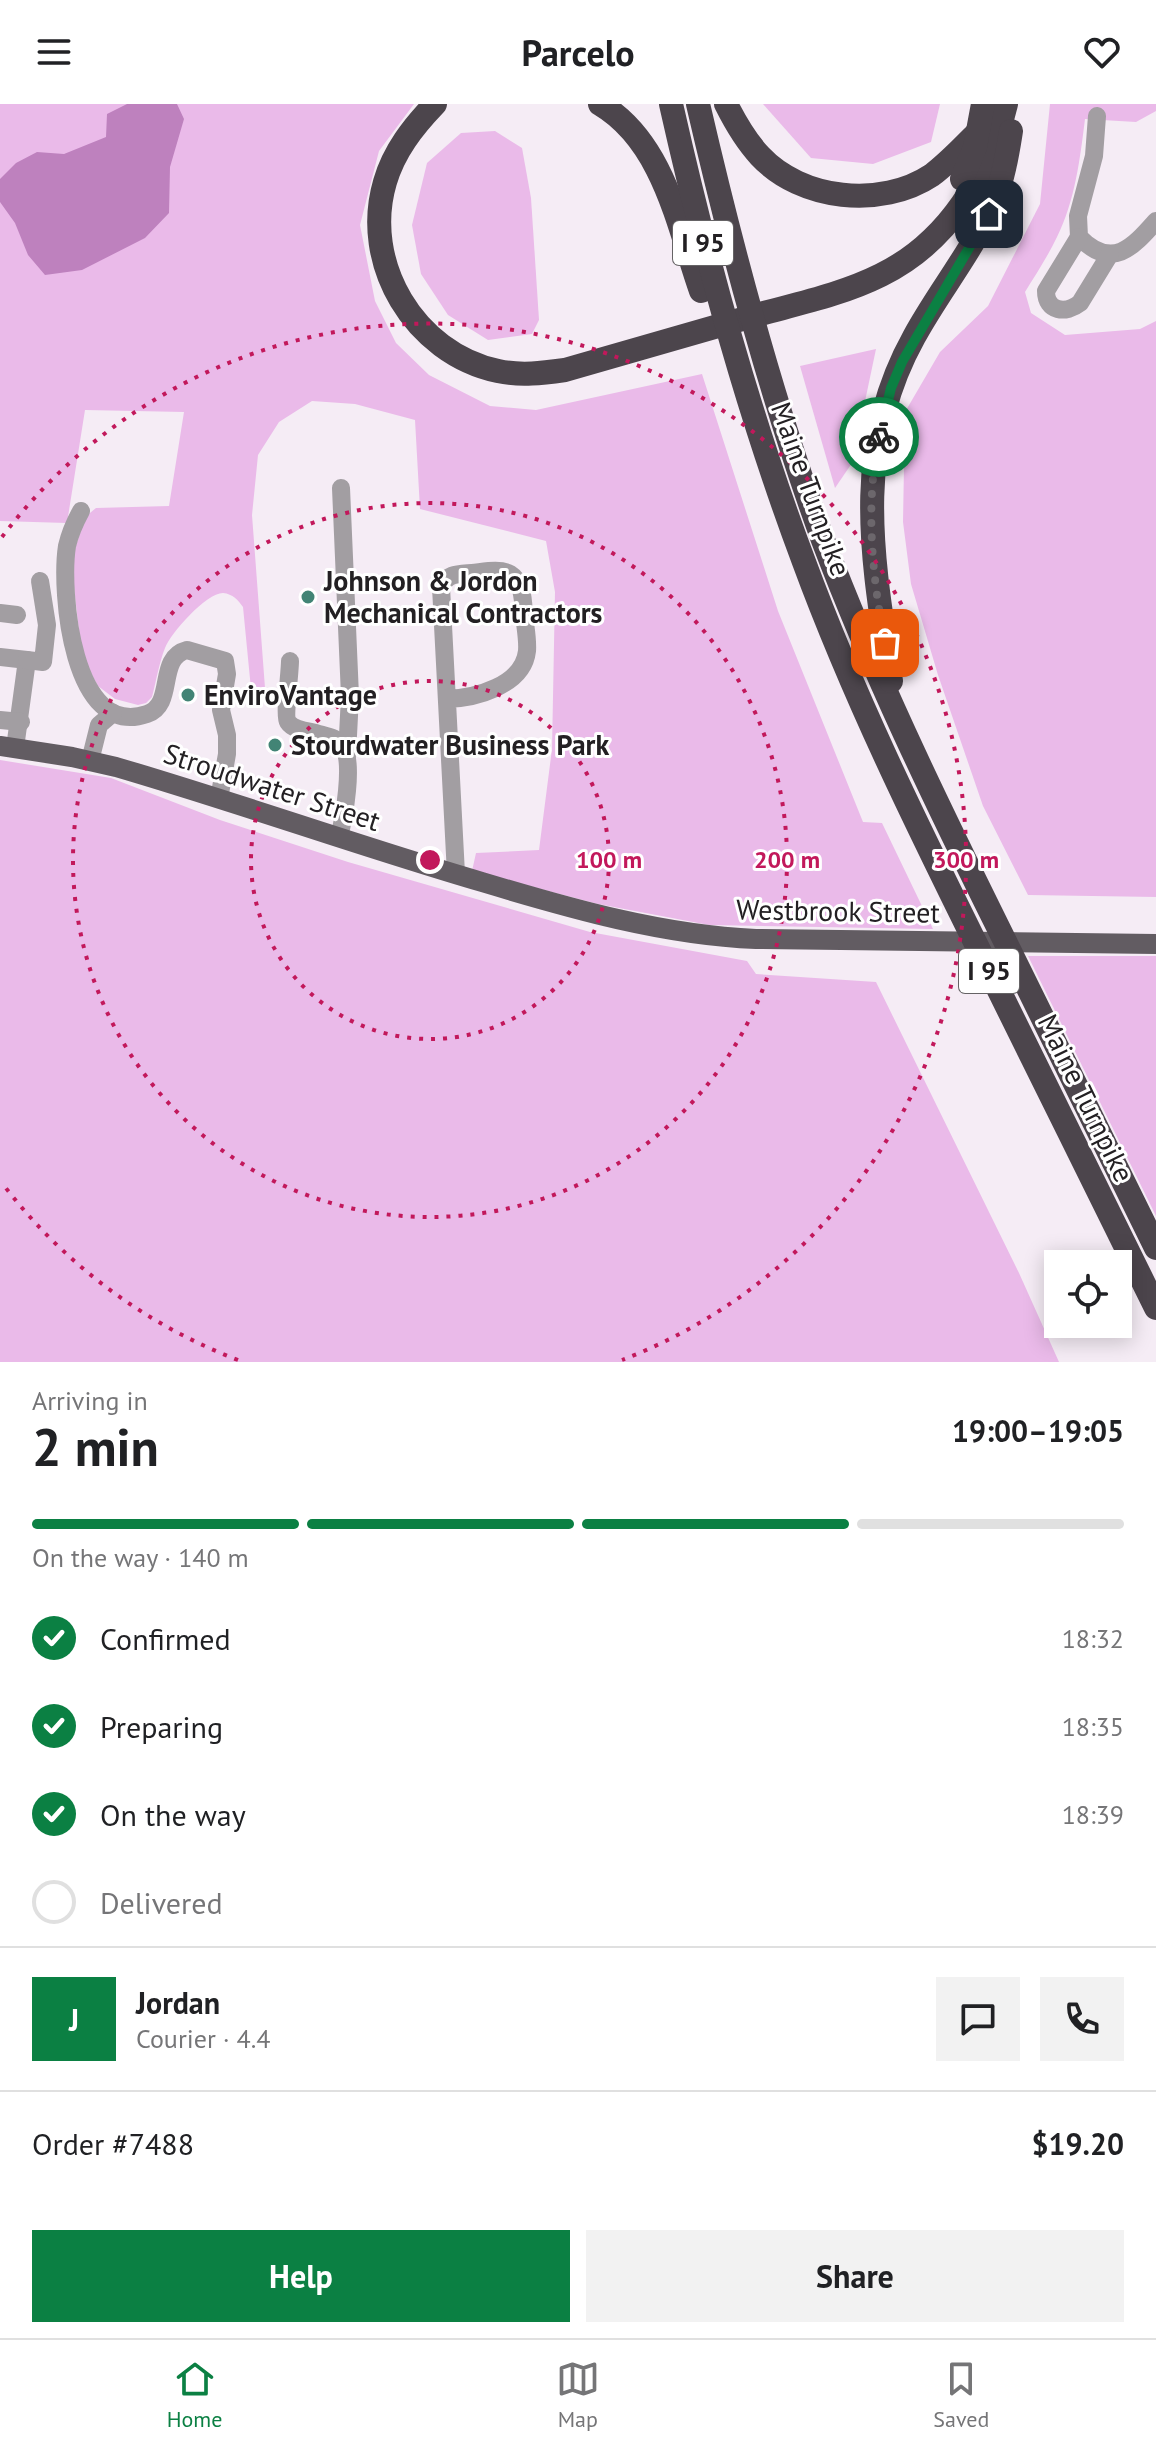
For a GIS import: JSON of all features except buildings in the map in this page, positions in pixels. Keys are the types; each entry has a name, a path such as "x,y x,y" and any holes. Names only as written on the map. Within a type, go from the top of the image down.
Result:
{"highway":[{"path":"435,104 396,155 385,181 379,224 385,267 403,306 432,338 455,355 509,373 537,374 565,370 626,348 787,302 839,292 904,262 926,245 964,202 980,178 992,152 1006,104"},
{"path":"455,104 433,120 414,142 400,167 391,194 388,222 391,251 399,278 413,304 443,335 467,350 507,363 551,363 626,348"},
{"path":"600,104 618,116 638,136 654,160 727,368 741,380"},
{"name":"Maine Turnpike","path":"671,104 697,222 741,380 804,562 859,697 918,827 1156,1308"},
{"name":"Maine Turnpike","path":"698,104 737,268 800,474 824,541 896,715 1156,1248"},
{"path":"726,104 742,134 770,166 808,187 850,195 878,195 931,175 979,131"},
{"path":"787,302 891,258 915,241 935,221 965,174 979,131 983,104"},
{"path":"896,715 873,558 872,501 883,415 914,336 975,239 999,188 1009,148 1013,104"}],"main road":[{"name":"Stroudwater Street","path":"8,747 90,761 524,894"},
{"name":"Westbrook Street","path":"524,894 616,919 728,938 1156,944"}],"lane":[{"path":"1097,116 1094,156 1078,216 1079,237 1046,291 1046,299 1053,308 1063,311 1080,303 1110,254"},
{"path":"1079,237 1087,245 1110,254 1134,246 1156,221"},
{"path":"339,837 344,815 350,696 341,488"},
{"path":"81,511 67,546 65,579 70,638 82,674 113,713 140,715 150,713 162,701 170,664 181,652 187,650 225,661 227,674 221,710 227,735 227,754 219,799"},
{"path":"447,699 480,696 489,692 513,675 526,657 523,592 509,574 501,571 456,574 443,582 447,699 456,874"},
{"path":"0,657 43,662 47,625 40,581"},
{"path":"8,747 21,722 27,660"},
{"path":"290,661 290,691 285,713 288,723 294,728 331,737 341,743 347,755"},
{"path":"90,761 99,725 113,713"},
{"path":"0,720 21,722"}],"shaded area":[{"path":"0,104 414,104 379,151 360,225 375,301 396,343 429,375 490,406 536,410 702,374 778,611 863,822 882,823 933,929 709,925 598,904 472,871 476,853 539,850 552,749 555,592 546,541 420,509 415,420 355,404 312,401 279,422 258,455 252,515 265,688 251,689 243,607 235,598 223,593 199,606 174,633 163,654 152,697 146,703 138,705 115,699 98,686 82,657 71,561 85,517 96,508 169,506 184,412 85,410 67,523 0,521"},
{"path":"127,104 177,104 184,119 170,167 169,213 145,238 82,270 45,275 28,255 15,223 0,202 0,179 16,163 37,152 64,154 106,137 107,114"},
{"path":"763,104 940,104 931,142 873,164 811,158"},
{"path":"1050,104 1156,104 1156,111 1136,122 1085,119 1079,164 1068,209 1053,244 1025,292 1031,313 1065,335 1140,329 1156,321 1156,897 1028,895 983,806 911,584 903,522 905,412 940,352 988,306 1040,204"},
{"path":"495,131 522,148 531,198 539,320 532,334 488,340 448,315 421,274 412,225 427,163 461,133"},
{"path":"876,349 852,463 835,488 800,366"},
{"path":"0,760 111,778 220,820 348,862 590,932 747,961 756,974 876,982 1019,1273 1044,1329 1044,1338 1048,1338 1059,1362 0,1362"},
{"path":"1028,956 1156,956 1156,1216"}],"way so far":[{"path":"879,437 872,529 875,586 885,643"}],"place":[{"name":"Johnson & Jordon Mechanical Contractors","path":"308,597"},
{"name":"EnviroVantage","path":"188,695"},
{"name":"Stourdwater Business Park","path":"275,745"}],"route":[{"path":"879,437 891,388 914,336 989,214"}]}
